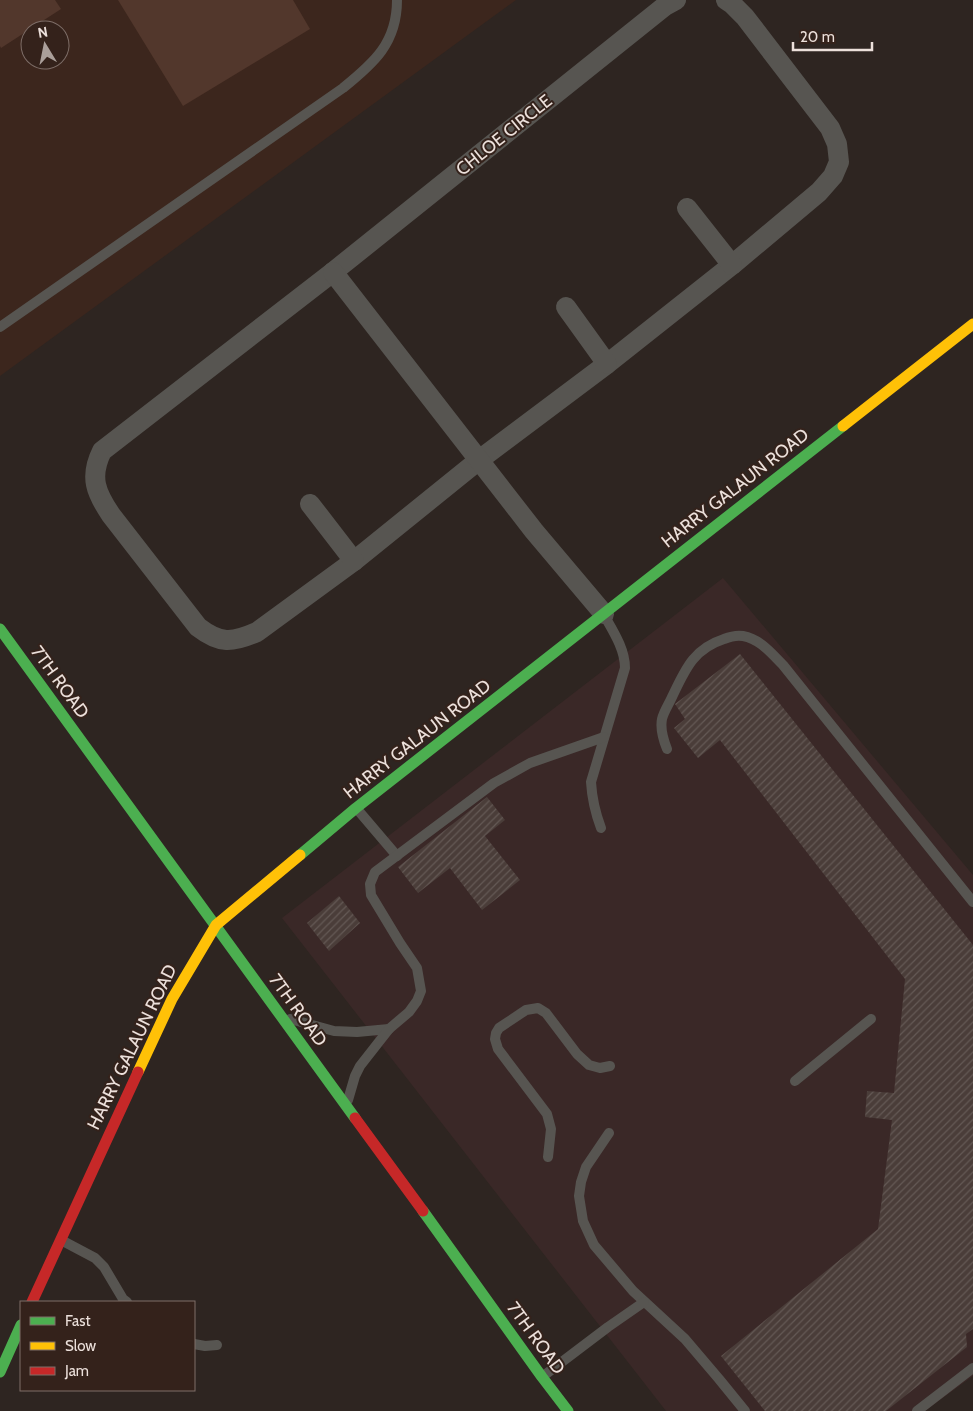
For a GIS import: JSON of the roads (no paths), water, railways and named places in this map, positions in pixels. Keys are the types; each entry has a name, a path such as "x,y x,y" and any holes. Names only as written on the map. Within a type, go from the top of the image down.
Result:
{"main road":[{"name":"HARRY GALAUN ROAD","path":"32,1301 172,999 216,925 356,808 973,324"},
{"name":"7TH ROAD","path":"0,629 216,925 562,1406"},
{"path":"1,1365 20,1327"}],"street":[{"name":"CHLOE CIRCLE","path":"479,460 354,561 257,632 241,639 225,640 210,636 198,627 111,516 100,499 95,480 96,464 102,451 334,272 658,12 676,0"},
{"path":"479,460 608,364 732,265 820,192 833,176 839,162 837,144 830,128 745,17 726,0"},
{"path":"687,208 732,265"},
{"path":"334,272 534,531 604,614"},
{"path":"566,307 608,364"},
{"path":"310,504 354,561"}],"lane":[{"path":"0,327 358,77 381,53 392,35 397,13 397,0"},
{"path":"601,828 595,813 591,782 625,668 621,647 604,614"},
{"path":"667,749 663,740 662,719 685,669 692,659 701,650 729,637 742,636 756,640 783,665 973,902"},
{"path":"346,1106 360,1066 390,1028 417,1001 421,991 417,968 371,894 370,884 375,872 494,783 530,763 604,737"},
{"path":"356,808 397,856"},
{"path":"548,1157 551,1128 547,1114 498,1049 495,1039 499,1028 526,1010 538,1008 546,1013 589,1065 600,1068 610,1066"},
{"path":"281,1016 334,1031 357,1032 390,1028"},
{"path":"795,1081 871,1019"},
{"path":"609,1133 586,1167 581,1182 579,1198 583,1221 594,1244 633,1291 685,1339 745,1411"},
{"path":"60,1240 95,1258 104,1266 126,1301"},
{"path":"542,1377 644,1302"},
{"path":"195,1344 218,1345"},
{"path":"917,1411 973,1368"}]}
